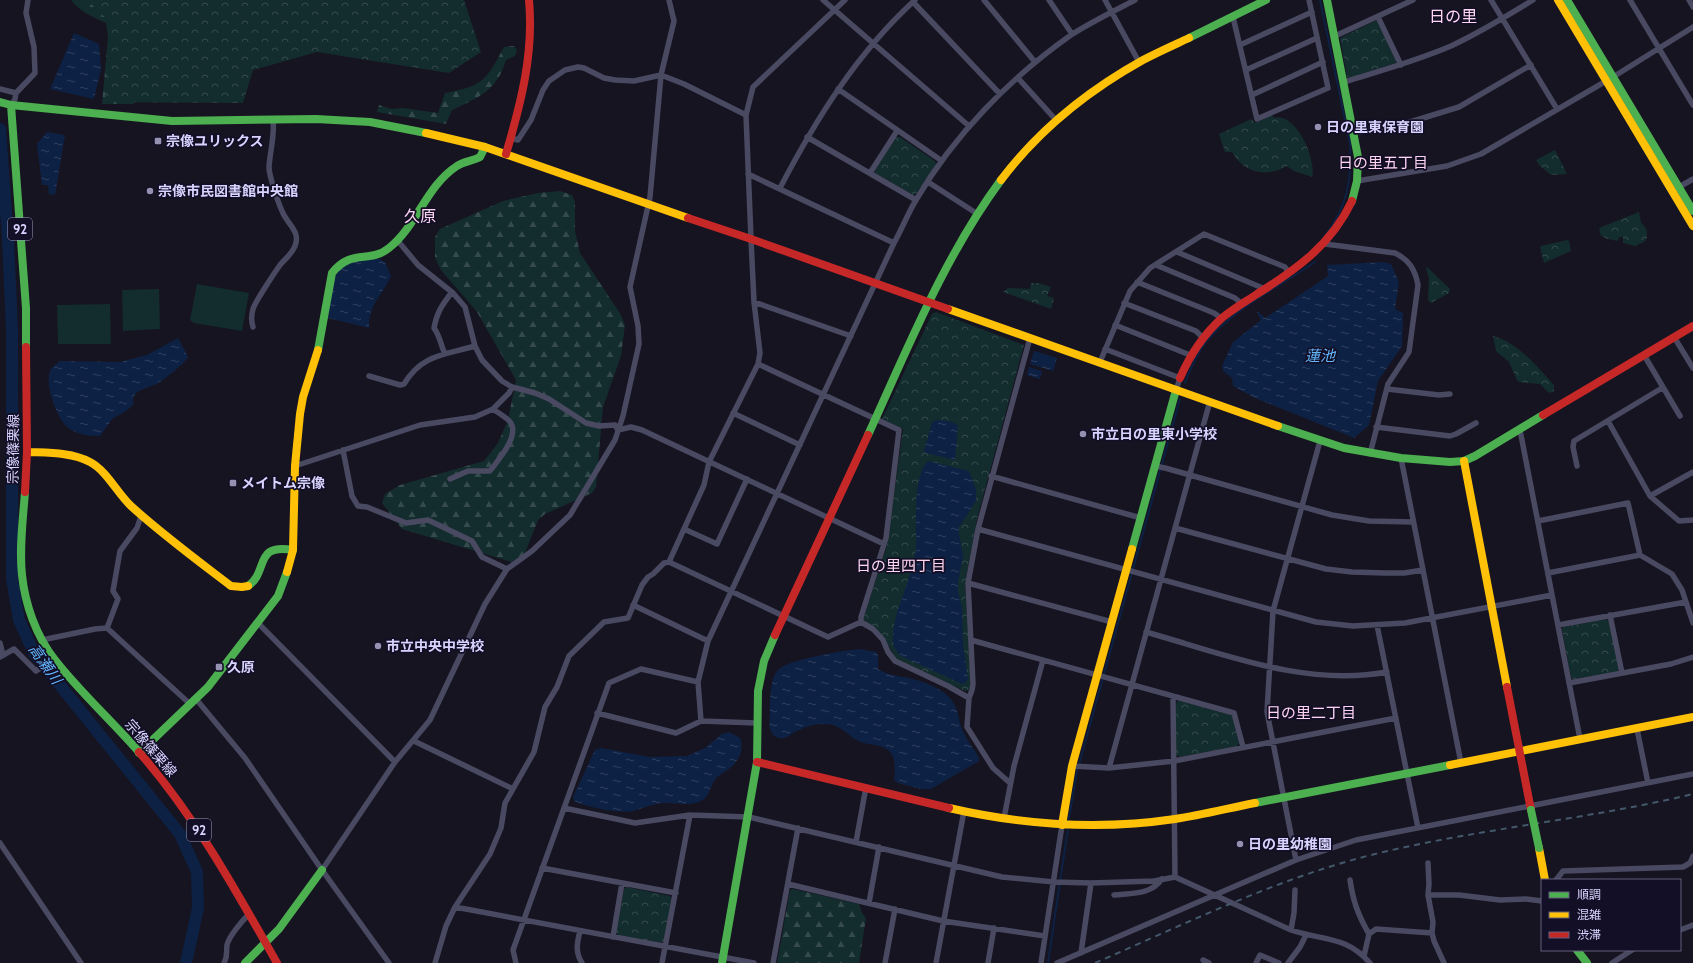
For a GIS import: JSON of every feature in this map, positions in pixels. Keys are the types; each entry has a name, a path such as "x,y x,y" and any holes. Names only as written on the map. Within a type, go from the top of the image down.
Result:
{"street":[{"path":"11,105 16,93 35,73 34,47 26,12 28,0"},
{"path":"506,154 523,94 528,63 530,27 529,0"},
{"path":"245,963 280,929 395,762 430,720 485,604 507,569 532,551 570,515 615,440 623,416 639,344 638,326 630,287 650,197 661,75 674,21 669,0"},
{"path":"823,0 969,126"},
{"path":"669,562 704,485 709,462 758,364 760,353 754,302 750,239 746,115 753,87 845,0"},
{"path":"984,0 1035,62"},
{"path":"1049,0 1072,34"},
{"path":"1105,0 1139,62"},
{"path":"701,721 698,682 708,641 730,591 894,243 916,200 942,161 969,126 1000,94 1035,62 1072,34 1135,0"},
{"path":"722,960 749,816 757,762 758,691 764,661 783,616 930,302 953,254 976,213 1017,159 1056,120 1099,87 1139,62 1266,0"},
{"path":"1233,17 1257,119 1328,88 1309,0"},
{"path":"1041,963 1045,936 1057,882 1076,767 1097,675 1180,378 1190,356 1202,337 1221,318 1289,273 1326,244 1342,221 1352,201 1357,181 1358,157 1327,0"},
{"path":"1335,36 1413,0"},
{"path":"1491,0 1557,109"},
{"path":"1344,82 1401,65 1452,45 1502,19 1533,0"},
{"path":"1558,0 1693,211"},
{"path":"1567,0 1609,79 1693,226"},
{"path":"1630,0 1693,104"},
{"path":"1689,0 1693,7"},
{"path":"780,188 807,137 838,89 873,44 914,1 1000,94"},
{"path":"1240,45 1312,12"},
{"path":"1378,17 1401,65"},
{"path":"1357,181 1447,166 1481,154 1693,28"},
{"path":"1246,70 1318,38"},
{"path":"1252,95 1323,62"},
{"path":"1354,133 1397,126 1459,107 1531,66"},
{"path":"511,138 518,140 531,120 548,81 565,70 578,67 584,68 604,78 615,80 634,80 661,75 684,84 746,115"},
{"path":"1018,78 1056,120"},
{"path":"0,89 16,93"},
{"path":"838,89 942,161"},
{"path":"0,102 11,105 60,111 172,121 316,119 370,122 432,134 485,147 647,205 750,239 930,302 1320,441 1370,454 1400,458 1450,462 1464,461 1520,430 1693,326"},
{"name":"宗像篠栗線","path":"11,105 26,308 27,452 21,546 22,576 28,606 52,660 138,753 176,797 191,818 210,847 277,963"},
{"path":"253,327 251,322 253,308 280,265 290,256 297,238 295,231 282,212 269,169 271,143 274,129 273,119"},
{"path":"870,173 897,131"},
{"path":"807,137 916,200"},
{"path":"138,753 208,687 278,596 287,576 293,550 295,466 302,403 316,358 332,273 337,265 349,258 381,253 398,241 438,184 459,165 480,158 485,147"},
{"path":"748,174 894,243"},
{"path":"1679,187 1693,179"},
{"path":"928,182 940,188 976,213"},
{"path":"1100,362 1124,303 1130,291 1137,282 1150,268 1204,234 1285,267 1289,273"},
{"path":"398,241 418,265 452,292 465,307 475,346 482,360 502,381 512,387 535,393 549,399 586,422 599,426 616,425 618,430"},
{"path":"1326,244 1395,253 1405,258 1412,265 1416,275 1418,285 1409,352 1388,384 1370,454"},
{"path":"1177,252 1265,289"},
{"path":"1156,265 1235,298 1242,304"},
{"path":"1137,282 1214,313 1221,318"},
{"path":"445,354 434,328 436,315 445,299 452,292"},
{"path":"754,302 851,336"},
{"path":"1124,303 1196,331 1202,337"},
{"path":"1115,325 1190,356"},
{"path":"1674,337 1693,368"},
{"path":"1010,783 993,768 967,727 969,698 973,684 968,583 978,530 991,476 1030,338"},
{"path":"369,376 400,385 404,384 419,365 445,354 475,346"},
{"path":"1105,349 1180,378"},
{"path":"1644,355 1662,388 1680,416"},
{"path":"758,364 823,396 900,430 884,544 861,617 861,622"},
{"path":"295,466 420,425 475,417 493,409 509,393 512,387"},
{"path":"1577,466 1573,447 1574,441 1662,388"},
{"path":"1387,390 1439,395 1450,394"},
{"path":"1109,768 1210,402"},
{"path":"450,479 468,471 490,470 506,451 512,435 512,428 510,422 493,409"},
{"path":"733,413 800,445"},
{"path":"1608,421 1650,496 1679,521 1693,520"},
{"path":"1376,427 1450,436 1476,422"},
{"path":"618,430 631,427 642,430 884,544"},
{"path":"1520,430 1580,739"},
{"path":"1296,860 1267,712 1269,667 1273,611 1320,441"},
{"path":"343,450 352,496 358,506 367,507 406,523 428,520 472,541 482,557 507,569"},
{"path":"27,452 61,453 73,455 82,458 99,469 141,516 158,532 225,583 235,587 244,587 253,582 258,573 263,557 268,552 278,548 293,550"},
{"path":"1400,458 1461,763"},
{"path":"1464,461 1545,879"},
{"path":"1155,466 1332,515 1368,521 1413,522"},
{"path":"1650,496 1693,472"},
{"path":"991,476 1141,518"},
{"path":"684,529 717,544 747,479"},
{"path":"1538,521 1628,503 1640,555"},
{"path":"107,628 118,600 113,591 120,551 137,528 141,516"},
{"path":"1175,528 1326,569 1352,572 1404,572 1423,570"},
{"path":"978,530 1316,622 1353,626 1405,623 1552,595"},
{"path":"1548,573 1640,555 1672,574 1682,590 1693,623"},
{"path":"435,963 446,926 455,907 490,854 501,828 505,803 534,752 544,706 557,687 569,656 604,622 628,618 648,576 653,574 664,563 669,562 828,637 861,622"},
{"path":"968,583 1112,622"},
{"path":"1558,625 1686,602"},
{"path":"633,605 708,641"},
{"path":"1610,615 1622,673"},
{"path":"258,622 395,762"},
{"path":"861,622 873,630 883,640 888,652 895,661 948,686 969,698"},
{"path":"1377,625 1418,828"},
{"path":"42,640 107,628 193,702 245,758 322,870 389,963"},
{"path":"1146,632 1269,667 1318,675 1367,676 1387,672"},
{"path":"972,640 1234,713 1243,747"},
{"path":"0,642 1,656 14,650 36,671 52,660"},
{"path":"1569,683 1671,664 1693,657"},
{"path":"1004,818 1010,783 1043,660"},
{"path":"516,963 513,950 608,683 641,669 698,682"},
{"path":"1173,696 1175,877"},
{"path":"597,713 676,733 701,721 757,723"},
{"path":"757,762 964,811 1004,818 1066,825 1135,823 1175,819 1693,717"},
{"path":"1076,767 1109,768 1174,761 1396,718"},
{"path":"1637,729 1648,783"},
{"path":"414,741 513,789"},
{"path":"1057,963 1296,860 1356,840 1531,808 1693,774"},
{"path":"856,842 866,787"},
{"path":"564,808 635,823 690,815 749,816 1002,877 1057,882 1091,883 1175,877 1290,930 1306,935 1341,941 1364,956 1370,963"},
{"path":"936,963 964,811"},
{"path":"662,963 690,815"},
{"path":"773,963 798,828"},
{"path":"0,843 81,963"},
{"path":"869,903 879,847"},
{"path":"1557,879 1563,870 1683,867 1690,863 1693,856"},
{"path":"1428,863 1428,895 1433,922 1432,933 1444,963"},
{"path":"542,868 676,893"},
{"path":"1114,894 1143,892 1157,886 1162,879"},
{"path":"1350,880 1353,900 1358,917 1369,934"},
{"path":"613,937 622,883"},
{"path":"1081,953 1091,883"},
{"path":"788,884 943,921 1045,936"},
{"path":"1290,930 1294,913 1295,890"},
{"path":"1428,895 1460,895 1500,900 1526,898 1541,901"},
{"path":"455,907 665,947 722,960 754,963"},
{"path":"885,963 895,909"},
{"path":"224,963 228,956 227,944 242,921 249,914"},
{"path":"1681,930 1692,925"},
{"path":"988,963 994,928"},
{"path":"1364,956 1369,934 1376,929 1432,933"},
{"path":"580,931 576,948 578,957 582,963"},
{"path":"1288,963 1300,947 1306,935"},
{"path":"1578,951 1587,963"},
{"path":"1612,963 1630,951"},
{"path":"1256,963 1260,955 1279,963"}],"green space":[{"path":"71,0 113,0 123,39 134,104 102,104 108,37 106,23 83,11"},
{"path":"87,0 464,0 481,52 449,73 317,52 253,70 243,103 105,102 112,24"},
{"path":"1375,21 1378,21 1397,60 1396,63 1350,78 1347,77 1340,38"},
{"path":"514,46 517,50 515,56 506,60 498,79 492,86 479,97 452,110 446,124 377,112 379,105 391,109 403,108 438,113 445,93 468,88 482,80 493,67 504,47"},
{"path":"1272,115 1274,118 1282,118 1290,122 1303,138 1311,159 1313,169 1312,177 1294,171 1287,166 1271,172 1249,169 1237,159 1232,152 1225,152 1219,134 1251,119 1256,123"},
{"path":"896,137 900,137 935,161 936,165 915,195 875,173 875,170"},
{"path":"1555,150 1567,174 1551,175 1539,165 1536,160"},
{"path":"560,191 572,195 575,202 575,231 580,253 621,315 625,325 621,356 603,407 596,487 592,493 545,514 538,520 523,558 512,562 402,529 382,503 385,494 400,485 484,461 498,443 508,420 516,380 477,312 441,270 435,258 435,237 440,229 503,201 538,193"},
{"path":"1639,212 1641,222 1647,230 1647,238 1644,242 1635,246 1623,243 1623,237 1619,237 1618,241 1601,236 1599,228"},
{"path":"1567,240 1569,241 1571,251 1544,263 1541,246"},
{"path":"1427,267 1450,289 1449,293 1431,303 1428,300 1429,278"},
{"path":"1031,283 1038,283 1051,287 1047,296 1054,298 1051,309 1003,292 1008,288 1030,289"},
{"path":"197,284 249,293 242,331 194,323 190,320"},
{"path":"159,289 160,329 123,331 122,290"},
{"path":"110,304 111,344 58,344 57,305"},
{"path":"936,312 1024,345 977,519 965,584 971,684 969,690 965,691 896,659 884,638 863,619 887,546 903,429 882,419 932,314"},
{"path":"1493,336 1511,344 1527,356 1554,385 1554,391 1549,393 1540,384 1519,382 1509,362 1496,351"},
{"path":"1606,619 1610,622 1619,669 1617,672 1574,679 1571,678 1562,630 1563,627"},
{"path":"1178,700 1231,715 1239,743 1237,746 1180,757 1176,755 1176,704"},
{"path":"627,887 670,896 672,899 664,941 660,943 618,935 616,932 624,889"},
{"path":"793,889 859,904 862,913 866,918 859,963 777,963 790,890"}],"water":[{"path":"74,33 99,44 101,69 94,99 50,89"},
{"path":"47,132 65,135 55,195 49,194 48,185 42,185 37,144"},
{"path":"378,258 385,262 391,276 371,312 369,328 328,318 332,286 338,271 350,262"},
{"name":"蓮池","path":"1383,262 1391,264 1399,282 1395,309 1403,313 1402,346 1378,381 1369,425 1354,438 1255,398 1233,386 1232,378 1223,371 1222,366 1233,342 1261,320 1257,312 1258,311 1265,318 1328,276 1327,265"},
{"path":"178,338 188,357 186,360 174,372 160,382 141,390 136,394 133,405 125,412 113,418 100,436 88,435 71,430 63,422 52,400 49,382 51,369 60,361 120,362 147,355"},
{"path":"1034,351 1057,358 1053,371 1030,364"},
{"path":"1029,367 1042,371 1040,379 1027,375"},
{"path":"936,420 951,422 958,426 955,460 926,453 924,451 932,423"},
{"path":"928,461 969,471 976,490 976,501 959,527 963,556 958,582 958,592 962,607 963,644 968,679 962,684 901,656 893,643 894,626 911,571 916,548 917,489 923,468"},
{"path":"859,649 876,652 878,655 878,669 882,672 915,679 937,688 947,695 955,705 962,729 979,758 979,761 931,789 921,789 898,783 894,780 895,770 893,756 888,750 858,741 831,724 812,725 783,738 778,738 773,735 770,729 770,696 773,680 777,671 803,659"},
{"path":"729,732 740,738 742,748 741,752 734,764 716,778 706,797 699,802 689,804 668,803 651,805 633,811 620,812 586,806 574,801 573,797 595,750 601,748 650,757 687,756 705,748 722,734"}],"waterway":[{"path":"1320,0 1350,144 1350,170 1346,193 1338,214 1325,236"},
{"name":"高瀬川","path":"0,129 8,239 12,330 12,579 19,620 34,653 180,834 197,872 198,908 186,963"},
{"path":"1185,383 1198,353 1210,337 1221,326 1260,297 1315,262"},
{"path":"1068,823 1077,772 1180,399"},
{"path":"1048,963 1068,828"}],"railway":[{"path":"1095,963 1263,890 1332,866 1367,856 1448,839 1612,811 1693,794"}],"traffic: fast":[{"path":"1189,38 1266,0"},
{"path":"1327,0 1358,157 1357,181 1352,201"},
{"path":"1567,0 1693,211"},
{"path":"0,102 11,105 26,308 26,347"},
{"path":"11,105 172,121 316,119 370,122 426,133"},
{"path":"318,350 332,273 339,265 347,261 354,258 382,253 389,248 407,229 429,195 446,174 460,164 480,157 485,147"},
{"path":"868,435 944,272 981,209 1001,180"},
{"path":"1132,549 1176,390"},
{"path":"1278,426 1344,448 1401,458 1450,462 1464,461 1475,456 1543,415"},
{"path":"25,492 21,565 26,597 32,619 42,641 55,660 85,695 139,752"},
{"path":"248,586 254,580 263,560 267,555 272,551 280,549 293,550"},
{"path":"139,753 208,687 278,596 287,572"},
{"path":"722,963 757,762 758,691 764,661 775,635"},
{"path":"1255,803 1450,765"},
{"path":"1531,810 1539,848"},
{"path":"245,963 279,929 322,870"},
{"path":"1578,951 1587,963"}],"traffic: slow":[{"path":"1558,0 1693,226"},
{"path":"1001,180 1031,145 1048,128 1084,98 1143,60 1189,38"},
{"path":"426,133 485,147 688,218"},
{"path":"948,309 1278,426"},
{"path":"287,572 293,550 295,466 300,414 303,397 318,350"},
{"path":"27,452 75,456 90,462 107,476 131,506 180,547 231,586 248,586"},
{"path":"1464,461 1507,687"},
{"path":"1062,825 1072,766 1132,549"},
{"path":"1450,765 1693,717"},
{"path":"949,808 977,814 1034,822 1090,825 1175,819 1255,803"},
{"path":"1539,848 1545,879"}],"traffic: jam":[{"path":"506,154 517,116 528,59 530,39 529,0"},
{"path":"1180,378 1188,361 1209,331 1230,312 1286,275 1312,255 1334,231 1344,217 1352,201"},
{"path":"688,218 948,309"},
{"path":"1543,415 1693,326"},
{"path":"25,492 27,452 26,347"},
{"path":"775,635 868,435"},
{"path":"1507,687 1531,810"},
{"path":"139,752 159,776 196,827 230,881 277,963"},
{"path":"757,762 949,808"}],"place":[{"name":"日の里東保育園","path":"1318,127"},
{"name":"宗像ユリックス","path":"158,141"},
{"name":"宗像市民図書館中央館","path":"150,191"},
{"name":"市立日の里東小学校","path":"1083,434"},
{"name":"メイトム宗像","path":"233,483"},
{"name":"市立中央中学校","path":"378,646"},
{"name":"久原","path":"219,667"},
{"name":"日の里幼稚園","path":"1240,844"}],"district":[{"name":"日の里","path":"1453,16"},
{"name":"日の里五丁目","path":"1383,163"},
{"name":"久原","path":"420,216"},
{"name":"日の里四丁目","path":"901,566"},
{"name":"日の里二丁目","path":"1311,713"}]}
